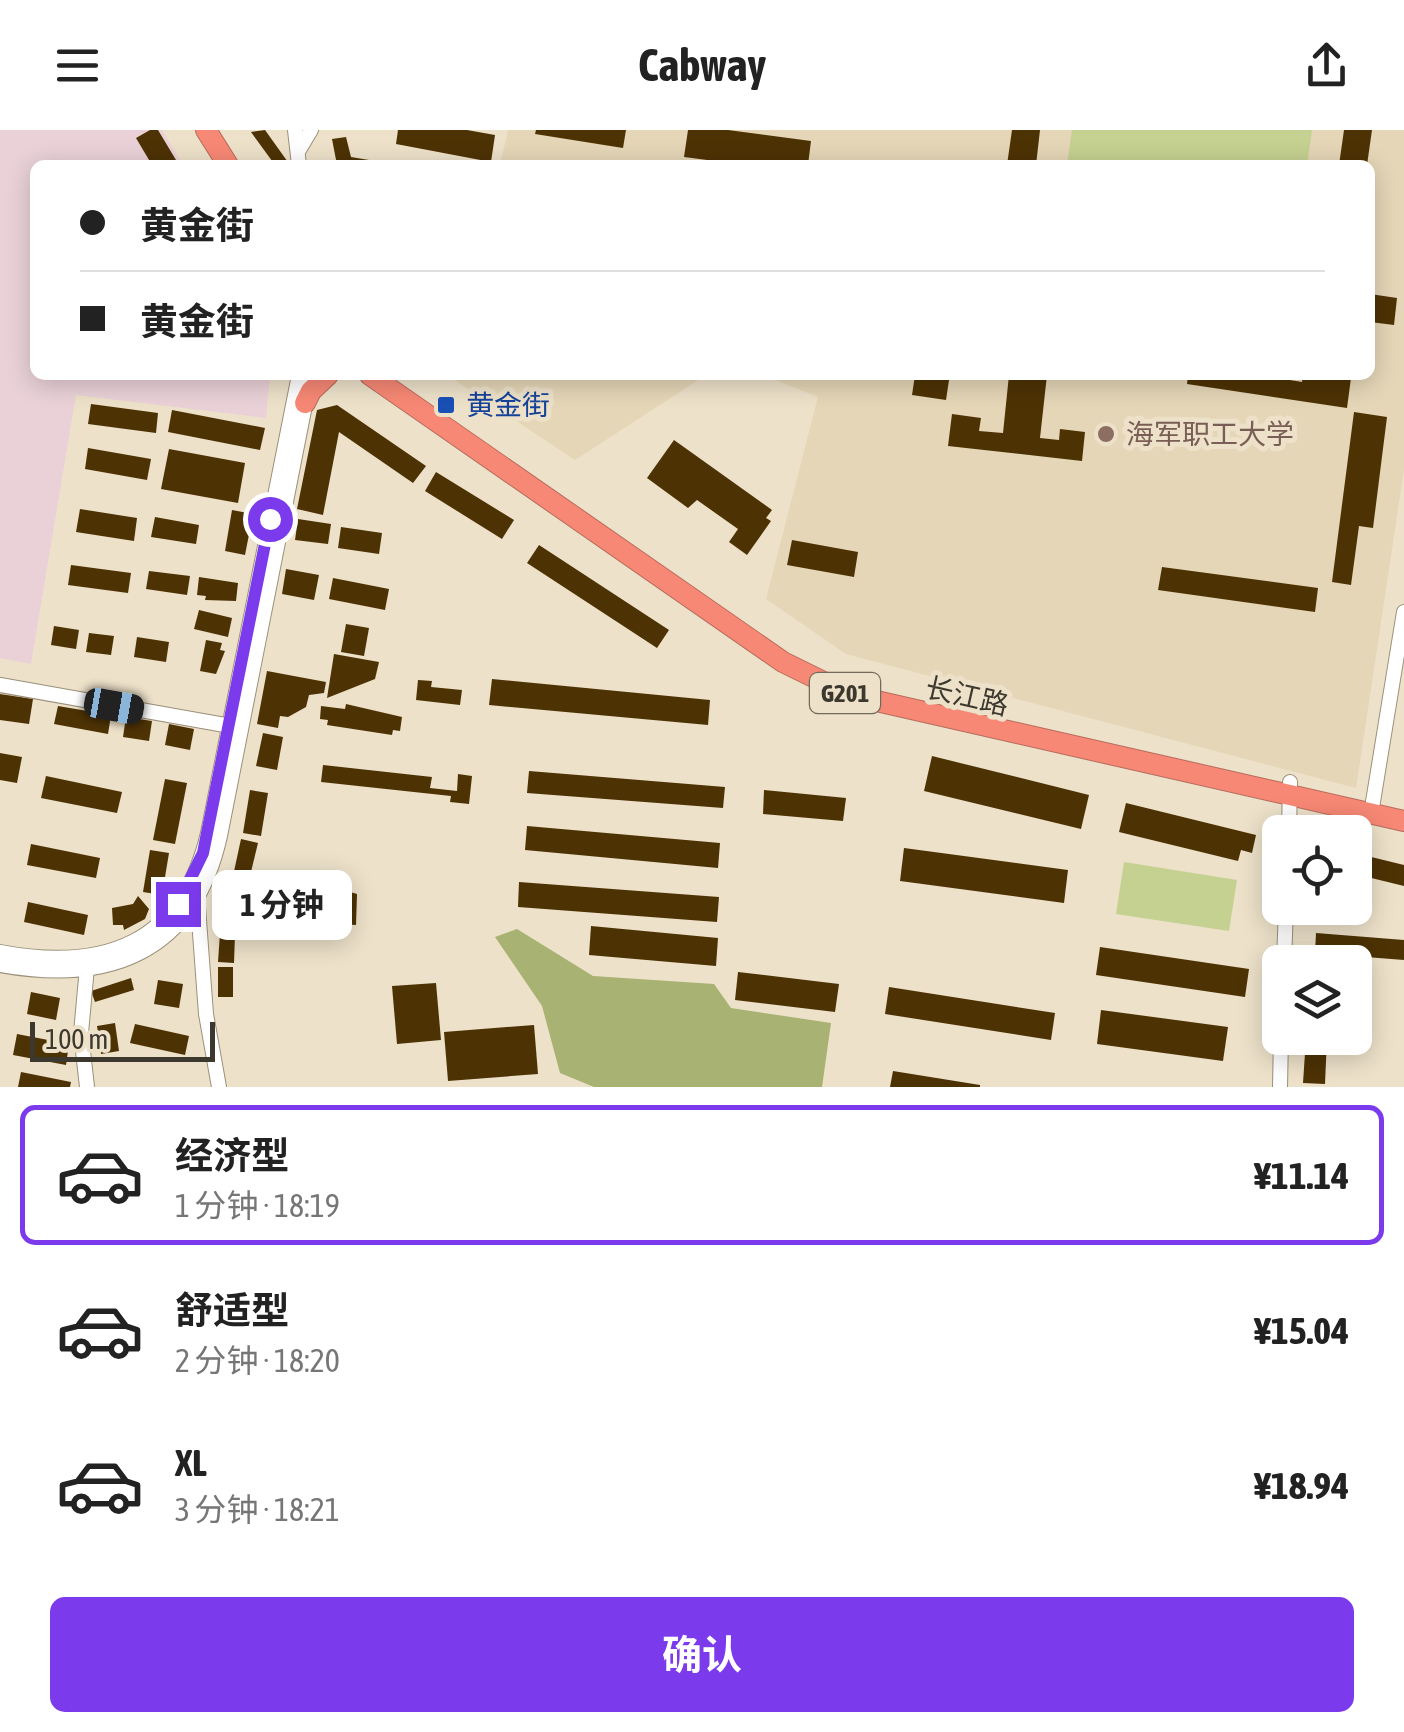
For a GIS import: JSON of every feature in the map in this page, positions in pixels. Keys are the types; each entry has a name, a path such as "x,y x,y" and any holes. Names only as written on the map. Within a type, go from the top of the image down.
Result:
{"highway":[{"path":"206,130 225,160"},
{"path":"221,130 240,160"},
{"path":"305,403 310,391 322,380"},
{"name":"长江路","path":"377,380 814,679 887,706 1372,807 1404,808"},
{"name":"长江路","path":"396,380 820,668 890,694 1290,789"},
{"name":"长江路","path":"1372,807 1404,821"}],"street":[{"path":"295,130 299,157"},
{"path":"299,157 311,130"},
{"path":"235,727 297,380"},
{"path":"219,1087 206,1014 194,891 235,727 309,380"},
{"path":"1372,807 1404,612"},
{"path":"0,685 235,727"},
{"path":"1289,815 1290,789"},
{"path":"0,965 88,964 144,937 194,891"},
{"path":"0,952 88,964"},
{"path":"87,1087 81,1033 88,964"},
{"path":"1280,1087 1281,1055"}],"shaded area":[{"path":"0,130 162,130 180,160 30,160 30,380 270,380 266,418 76,395 31,664 0,658"},
{"name":"海军职工大学","path":"508,130 1404,130 1404,470 1356,788 846,654 766,599 818,397 776,380 1375,380 1375,160 501,160"},
{"path":"455,380 698,380 575,460"}],"green space":[{"path":"1072,130 1312,130 1308,160 1068,160"},
{"path":"1124,862 1237,880 1229,931 1116,914"},
{"path":"517,929 593,976 714,984 731,1008 831,1023 822,1087 594,1087 560,1073 542,1006 495,937"}],"building":[{"path":"158,130 176,160 149,160 136,138"},
{"path":"265,130 286,160 271,160 251,132"},
{"path":"398,130 467,130 495,135 491,160 396,144"},
{"path":"536,130 626,130 623,148 535,134"},
{"path":"688,130 728,130 811,141 809,160 684,157"},
{"path":"1012,130 1040,130 1037,160 1008,160"},
{"path":"1344,130 1372,130 1368,160 1340,160"},
{"path":"346,137 351,157 369,160 336,160 332,139"},
{"path":"1375,295 1397,298 1394,325 1375,323"},
{"path":"914,380 949,380 946,400 912,395"},
{"path":"1008,380 1046,380 1040,438 1059,440 1060,429 1085,432 1082,461 948,446 952,414 981,418 979,431 1003,433"},
{"path":"1187,380 1351,380 1347,408 1187,384"},
{"path":"91,404 158,413 156,433 88,424"},
{"path":"337,405 426,466 413,483 339,432 323,515 297,509 317,410"},
{"path":"172,410 265,428 260,450 168,432"},
{"path":"1354,412 1387,417 1373,528 1359,526 1351,585 1332,582"},
{"path":"674,440 772,510 766,518 771,521 747,555 729,542 738,529 697,500 688,508 647,478"},
{"path":"88,448 151,459 147,480 85,469"},
{"path":"169,449 245,463 238,503 161,489"},
{"path":"436,472 514,520 502,539 425,491"},
{"path":"80,509 137,518 134,541 76,532"},
{"path":"232,510 253,514 245,555 225,551"},
{"path":"155,517 199,525 196,544 151,537"},
{"path":"298,519 331,524 328,544 295,540"},
{"path":"341,527 382,533 379,554 338,548"},
{"path":"792,540 858,552 854,577 787,565"},
{"path":"539,545 669,630 657,648 527,563"},
{"path":"71,565 131,573 128,593 68,585"},
{"path":"1162,567 1318,588 1315,612 1158,590"},
{"path":"286,569 319,575 314,600 282,594"},
{"path":"149,571 190,576 187,595 146,589"},
{"path":"199,577 238,583 236,601 205,600 206,596 197,595"},
{"path":"333,578 389,589 385,610 329,599"},
{"path":"199,610 232,618 228,637 194,629"},
{"path":"346,624 369,628 364,656 341,652"},
{"path":"54,626 79,630 76,649 51,645"},
{"path":"89,633 114,636 111,655 86,652"},
{"path":"137,637 169,642 166,662 134,657"},
{"path":"206,640 222,643 220,650 225,651 216,674 200,671"},
{"path":"334,654 379,662 375,679 327,698"},
{"path":"267,671 326,682 324,693 309,695 306,707 288,717 280,716 278,728 257,724"},
{"path":"492,679 710,700 708,725 489,705"},
{"path":"418,680 432,681 431,687 462,690 460,705 416,700"},
{"path":"0,694 33,699 29,724 0,720"},
{"path":"346,704 402,717 400,731 393,730 392,735 327,725 328,720 320,719 321,706 345,709"},
{"path":"58,706 111,715 108,734 54,724"},
{"path":"126,717 152,721 149,741 123,737"},
{"path":"169,724 194,729 190,750 165,745"},
{"path":"263,733 283,737 277,770 256,766"},
{"path":"0,753 22,757 17,783 0,780"},
{"path":"932,756 1089,795 1081,829 924,791"},
{"path":"323,765 432,777 430,788 457,791 458,774 472,776 469,804 450,802 451,796 321,782"},
{"path":"529,771 725,787 723,808 527,793"},
{"path":"46,776 122,792 117,813 41,798"},
{"path":"165,779 187,783 175,844 153,840"},
{"path":"250,790 268,793 261,836 243,833"},
{"path":"764,790 846,798 843,821 763,814"},
{"path":"1126,803 1256,835 1252,853 1241,850 1238,861 1119,832"},
{"path":"527,826 720,843 718,868 525,850"},
{"path":"241,839 258,843 249,880 233,876"},
{"path":"31,844 100,858 96,878 27,865"},
{"path":"904,848 1068,870 1064,903 900,881"},
{"path":"150,850 169,853 162,895 143,892"},
{"path":"1372,857 1404,865 1404,886 1372,878"},
{"path":"305,881 326,882 326,898 338,898 343,890 357,894 356,925 339,924 339,920 247,919 247,895 305,900"},
{"path":"519,882 719,897 717,922 518,907"},
{"path":"138,896 149,909 145,919 124,930 123,925 113,925 112,908 133,904"},
{"path":"28,902 88,915 84,935 24,922"},
{"path":"223,902 235,903 235,929 223,929"},
{"path":"591,926 718,938 716,966 589,955"},
{"path":"220,933 235,934 234,963 218,962"},
{"path":"1316,933 1404,940 1404,960 1372,957 1372,945 1315,945"},
{"path":"1100,947 1249,969 1245,997 1096,975"},
{"path":"218,967 233,967 233,997 218,997"},
{"path":"738,972 839,984 835,1012 735,1000"},
{"path":"131,978 134,990 95,1002 91,991"},
{"path":"158,980 183,984 179,1008 154,1004"},
{"path":"436,983 441,1040 397,1044 392,986"},
{"path":"889,987 1055,1013 1051,1040 885,1014"},
{"path":"31,992 60,998 56,1020 27,1014"},
{"path":"1101,1010 1228,1027 1223,1061 1097,1044"},
{"path":"115,1023 119,1051 101,1054 97,1026"},
{"path":"135,1024 189,1036 185,1055 130,1043"},
{"path":"534,1025 538,1074 448,1081 444,1032"},
{"path":"17,1034 69,1044 66,1065 13,1055"},
{"path":"1305,1055 1326,1055 1325,1084 1303,1083"},
{"path":"893,1071 980,1085 980,1087 890,1087"},
{"path":"21,1072 71,1082 70,1087 18,1087"}],"place":[{"name":"黄金街","path":"446,405"},
{"name":"海军职工大学","path":"1106,434"}],"route":[{"path":"178,904 203,853 270,519"}]}
